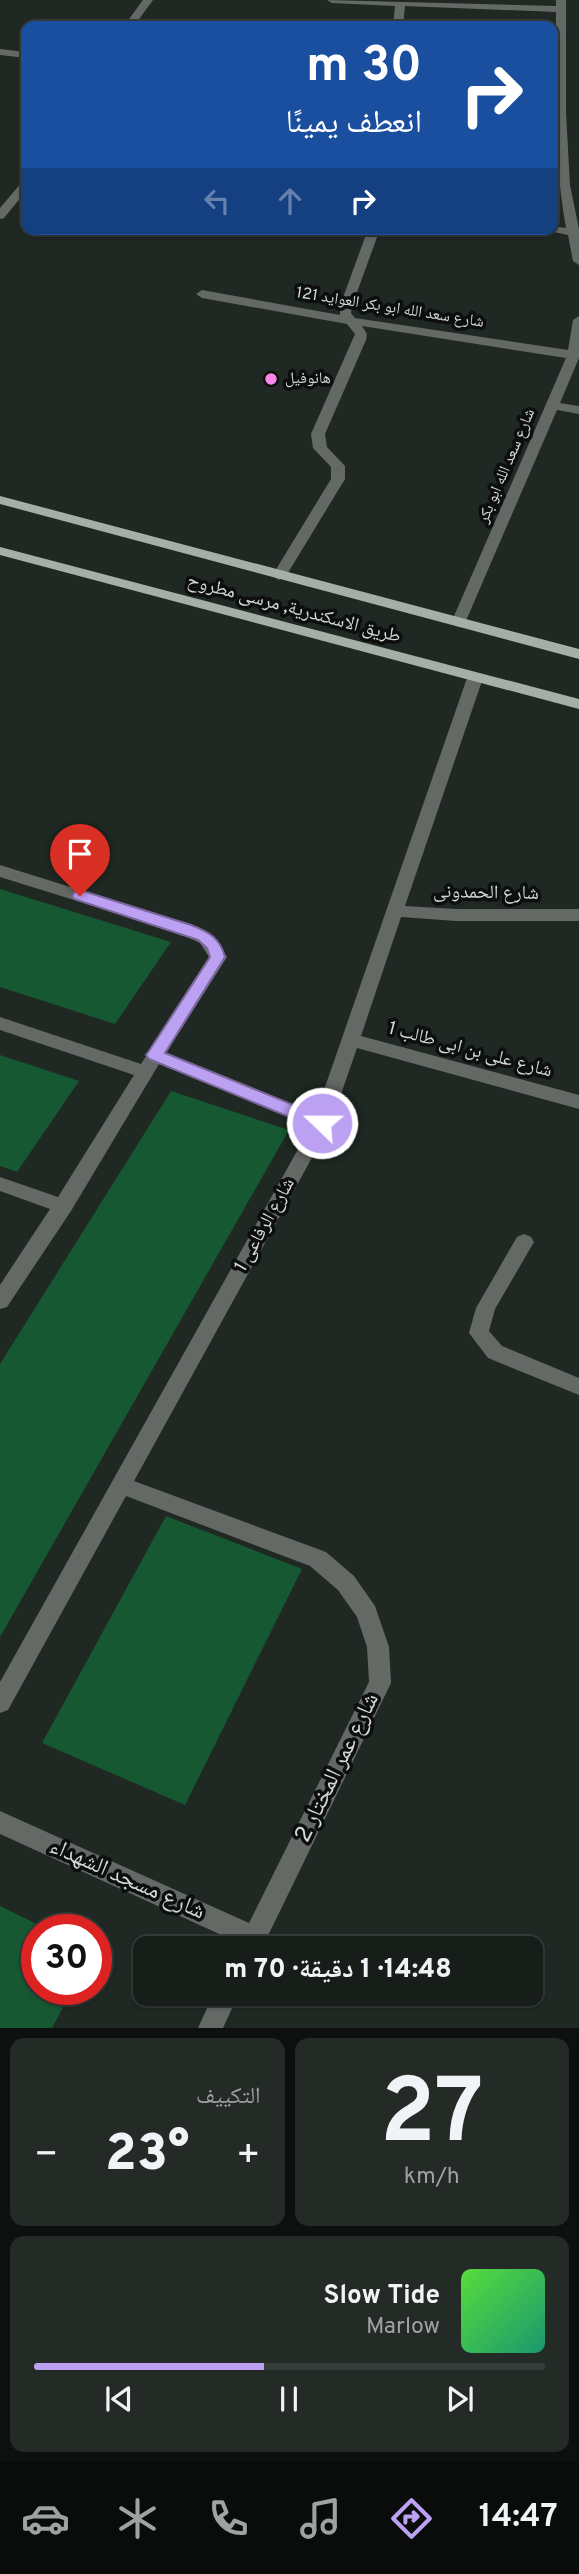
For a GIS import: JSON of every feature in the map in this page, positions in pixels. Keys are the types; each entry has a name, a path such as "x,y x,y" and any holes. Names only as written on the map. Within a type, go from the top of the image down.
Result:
{"main road":[{"name":"طريق الاسكندرية, مرسى مطروح","path":"0,500 579,654"},
{"name":"طريق الاسكندرية, مرسى مطروح","path":"0,551 579,704"}],"street":[{"path":"133,21 148,0"},
{"path":"332,0 561,4 560,112 564,185 577,233 579,261"},
{"path":"399,21 401,2"},
{"path":"0,52 21,54"},
{"path":"0,215 21,190"},
{"path":"558,231 577,233"},
{"path":"279,576 338,479 338,467 320,448 317,442 318,434 360,340 360,334 345,313 372,235"},
{"name":"شارع سعد الله ابو بكر العوايد 121","path":"202,294 351,321 574,355"},
{"name":"شارع سعد الله ابو بكر","path":"458,623 574,355 579,320"},
{"path":"552,405 579,410"},
{"name":"شارع الرفاعى 1","path":"0,1703 322,1123 349,1038 475,678"},
{"path":"0,871 204,936 214,946 218,957 144,1072 64,1206 0,1301"},
{"name":"شارع الحمدونى","path":"393,911 456,915 579,915"},
{"path":"0,1023 144,1072"},
{"name":"شارع على بن ابى طالب 1","path":"349,1038 579,1102"},
{"path":"155,1055 322,1123"},
{"path":"0,1184 64,1206"},
{"path":"524,1242 486,1308 479,1334 495,1352 579,1387"},
{"name":"شارع عمر المختار 2","path":"120,1485 318,1559 346,1583 367,1613 379,1647 380,1684 255,1936"},
{"name":"شارع مسجد الشهداء","path":"0,1822 237,1936"},
{"path":"209,2028 220,2006"}],"building":[{"path":"0,889 171,942 115,1024 0,987"},
{"path":"0,1055 79,1081 17,1172 0,1166"},
{"path":"171,1091 289,1130 0,1637 0,1364"},
{"path":"166,1516 302,1569 185,1805 42,1743"},
{"path":"0,1906 21,1916 21,2005 64,2005 52,2028 0,2028"}],"place":[{"name":"هانوفيل","path":"271,379"}],"route":[{"path":"80,896 186,929 204,936 214,946 218,957 155,1055 322,1123"}]}
